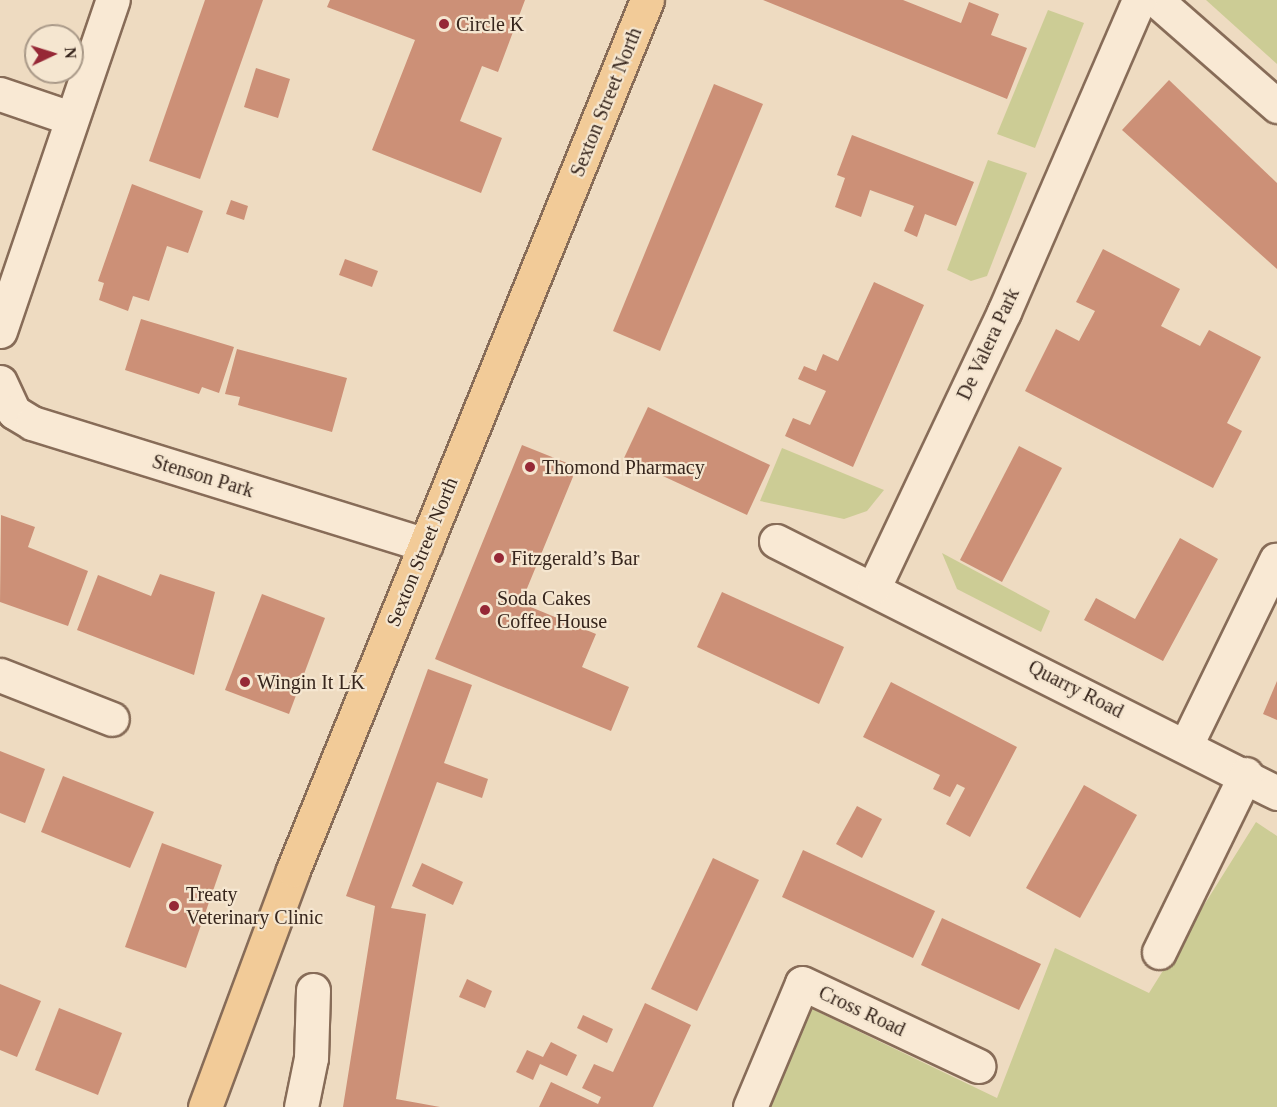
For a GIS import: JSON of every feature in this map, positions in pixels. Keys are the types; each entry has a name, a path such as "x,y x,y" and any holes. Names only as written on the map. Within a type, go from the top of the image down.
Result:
{"main road":[{"name":"Sexton Street North","path":"205,1107 293,870 647,0"}],"street":[{"path":"0,331 70,118 113,0"},
{"name":"De Valera Park","path":"874,586 1004,312 1139,0"},
{"path":"1156,0 1277,106"},
{"path":"0,94 70,118"},
{"name":"Stenson Park","path":"0,382 14,412 32,423 425,545"},
{"path":"776,541 874,586"},
{"path":"1186,745 1276,561"},
{"name":"Quarry Road","path":"874,586 1246,774 1277,793"},
{"path":"0,675 112,720"},
{"path":"1159,952 1246,774"},
{"name":"Cross Road","path":"750,1107 802,983 978,1066"},
{"path":"301,1107 311,1058 314,990"}],"green space":[{"path":"1206,0 1277,0 1277,64"},
{"path":"1048,10 1084,23 1035,148 997,134"},
{"path":"988,160 1027,173 987,276 971,281 947,270"},
{"path":"782,448 884,490 867,511 844,519 760,501"},
{"path":"942,553 1050,611 1041,632 957,589"},
{"path":"1256,822 1277,836 1277,1107 766,1107 812,1009 997,1098 1055,948 1149,993"}],"building":[{"path":"205,0 263,0 200,179 149,161"},
{"path":"330,0 525,0 498,72 482,66 460,121 502,138 481,193 372,150 415,40 327,7"},
{"path":"763,0 903,0 961,23 969,2 999,14 991,35 1027,48 1007,99"},
{"path":"256,68 290,79 278,118 244,107"},
{"path":"1169,80 1277,183 1277,269 1122,130"},
{"path":"714,84 763,104 660,351 613,331"},
{"path":"852,135 974,182 956,226 925,214 917,237 904,231 914,206 870,190 861,217 835,207 845,178 837,175"},
{"path":"132,184 203,211 188,253 167,246 149,301 133,296 128,311 99,300 104,283 98,281"},
{"path":"231,200 248,206 244,220 226,214"},
{"path":"1103,249 1180,289 1161,326 1200,346 1209,330 1261,357 1227,423 1242,431 1213,488 1025,391 1056,329 1079,341 1095,311 1076,302"},
{"path":"345,259 378,271 372,287 339,275"},
{"path":"874,282 924,305 853,467 785,436 793,418 810,425 826,391 798,379 804,366 816,371 823,354 838,361"},
{"path":"141,319 234,347 219,393 202,387 199,394 125,370"},
{"path":"237,349 347,378 332,432 238,405 240,397 225,394"},
{"path":"648,407 770,465 747,515 624,458"},
{"path":"522,445 577,467 521,603 596,634 582,667 629,687 611,731 435,659"},
{"path":"1019,446 1062,468 1002,582 960,560"},
{"path":"1,515 35,527 28,547 88,571 68,626 0,602"},
{"path":"1180,538 1218,559 1163,661 1084,620 1096,598 1135,619"},
{"path":"160,574 215,592 194,675 77,630 98,575 151,596"},
{"path":"722,592 844,647 819,704 697,647"},
{"path":"262,594 325,618 289,714 225,690"},
{"path":"428,669 472,685 444,763 488,779 482,798 437,782 391,908 426,914 396,1099 440,1107 343,1107 375,906 346,896"},
{"path":"1277,681 1277,720 1263,714"},
{"path":"891,682 1017,747 970,837 946,824 965,788 957,784 950,797 933,789 940,775 863,737"},
{"path":"0,751 45,769 25,823 0,813"},
{"path":"63,776 154,812 130,868 41,832"},
{"path":"1084,785 1137,815 1080,918 1026,888"},
{"path":"857,806 882,819 862,858 836,844"},
{"name":"Treaty Veterinary Clinic","path":"162,843 222,865 186,968 125,947"},
{"path":"803,850 935,911 913,958 782,897"},
{"path":"713,858 759,880 697,1011 651,989"},
{"path":"422,863 463,882 453,905 412,886"},
{"path":"942,918 1041,964 1019,1010 921,965"},
{"path":"467,979 492,991 485,1008 459,997"},
{"path":"0,984 41,1001 17,1057 0,1050"},
{"path":"645,1003 691,1025 653,1107 539,1107 551,1082 598,1104 601,1097 582,1088 594,1064 613,1072"},
{"path":"59,1008 122,1033 98,1095 35,1070"},
{"path":"583,1015 613,1029 607,1043 577,1028"},
{"path":"551,1042 577,1055 567,1076 540,1064 533,1080 516,1072 527,1050 543,1057"}],"place":[{"name":"Circle K","path":"444,24"},
{"name":"Thomond Pharmacy","path":"530,467"},
{"name":"Fitzgerald’s Bar","path":"499,558"},
{"name":"Soda Cakes Coffee House","path":"485,610"},
{"name":"Wingin It LK","path":"245,682"},
{"name":"Treaty Veterinary Clinic","path":"174,906"}]}
